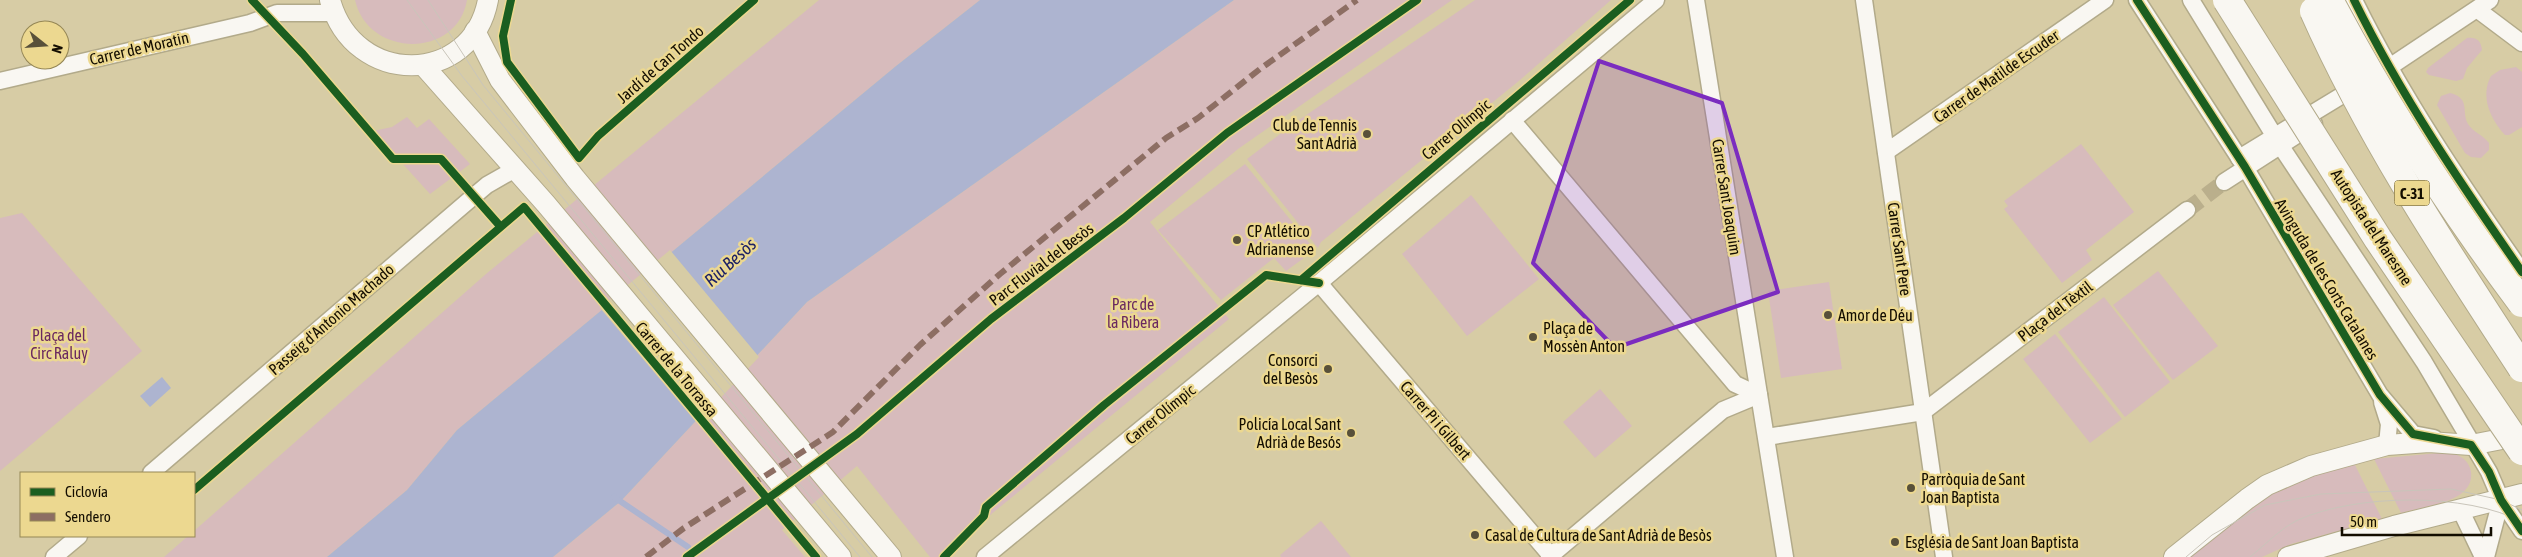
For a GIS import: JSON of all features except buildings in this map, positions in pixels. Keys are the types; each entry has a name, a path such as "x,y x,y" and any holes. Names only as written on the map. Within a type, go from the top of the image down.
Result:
{"highway":[{"name":"Autopista del Maresme","path":"2228,0 2378,239 2522,451"},
{"path":"2321,6 2363,65 2411,144 2454,209 2522,303"},
{"name":"C-31","path":"2321,6 2340,71 2460,273 2522,368"}],"street":[{"path":"332,7 345,33 360,49 379,60 400,65 423,65 443,58 461,47 475,31 486,10 488,0"},
{"name":"Carrer Olímpic","path":"985,557 1319,283 1656,0"},
{"name":"Carrer Sant Joaquim","path":"1696,0 1785,557"},
{"name":"Carrer Sant Pere","path":"1864,0 1944,557"},
{"name":"Carrer de Matilde Escuder","path":"1886,152 2105,0"},
{"name":"Avinguda de les Corts Catalanes","path":"2137,0 2242,162 2380,395 2413,434 2470,445"},
{"name":"Avinguda de les Corts Catalanes","path":"2191,0 2277,140 2424,362 2470,445 2489,472 2501,500 2522,530"},
{"path":"2354,0 2393,71 2455,176 2522,272"},
{"path":"2224,182 2242,162 2393,71 2484,5 2522,43"},
{"name":"Carrer de Moratin","path":"0,81 243,24 281,6 332,7"},
{"path":"475,31 500,80 575,178 891,557"},
{"name":"Carrer de la Torrassa","path":"423,65 546,204 841,557"},
{"path":"1512,120 1735,384 1759,395"},
{"name":"Passeig d'Antonio Machado","path":"152,472 487,185 515,169"},
{"name":"Plaça del Tèxtil","path":"1923,412 2188,210"},
{"name":"Carrer Pi i Gilbert","path":"1319,283 1550,557"},
{"path":"1550,557 1723,410 1759,395"},
{"name":"Avinguda de les Corts Catalanes","path":"2380,395 2389,424 2387,445"},
{"path":"1767,437 1923,412"},
{"path":"2174,557 2220,518 2267,485 2311,466 2387,445 2429,442 2470,445 2522,435"},
{"path":"2288,557 2460,509 2522,494"},
{"path":"2484,557 2501,500"},
{"path":"2460,509 2484,557"},
{"path":"54,557 78,537"}],"highlighted area":[{"path":"1599,61 1722,103 1778,292 1615,348 1533,263"}],"green space":[{"path":"355,0 467,0 460,19 447,33 431,41 412,44 394,41 377,33 363,19"},
{"path":"819,0 980,0 896,66 457,430 407,490 327,557 164,557 187,537 195,537 195,530 486,274"},
{"name":"Parc de la Ribera","path":"1234,0 1452,0 1238,149 1150,222 1229,319 939,557 930,557 857,466 782,530 805,557 553,557 621,501 807,302"},
{"name":"Club de Tennis Sant Adrià","path":"1475,0 1611,0 1520,80 1321,242 1318,248 1247,159 1296,122"},
{"path":"2467,38 2478,40 2482,50 2467,68 2463,79 2456,81 2429,75 2426,72 2428,68"},
{"path":"2516,67 2522,72 2522,127 2509,135 2505,135 2491,115 2486,91 2491,76 2500,70"},
{"path":"2450,93 2461,98 2468,124 2489,143 2489,150 2481,158 2471,157 2465,153 2437,105 2441,96"},
{"path":"407,117 417,128 429,119 470,164 430,194 373,131 392,127"},
{"path":"2081,144 2134,212 2086,250 2092,260 2062,283 2004,209 2008,206 2004,201"},
{"name":"CP Atlético Adrianense","path":"1245,164 1315,250 1286,271 1274,258 1221,300 1158,230"},
{"path":"1471,195 1539,279 1467,336 1402,254"},
{"name":"Plaça del Circ Raluy","path":"22,213 142,351 0,471 0,218"},
{"path":"2158,271 2218,346 2173,380 2113,305"},
{"path":"1829,282 1842,369 1781,378 1768,291"},
{"path":"2104,297 2170,382 2125,417 2058,332"},
{"path":"2055,334 2122,419 2090,443 2023,359"},
{"path":"1600,389 1632,426 1595,458 1563,422"},
{"path":"2450,452 2464,459 2470,468 2470,482 2465,491 2446,502 2401,513 2374,459"},
{"path":"2354,463 2382,519 2291,544 2262,557 2182,557 2234,514 2293,482"},
{"path":"1321,521 1351,557 1281,557 1280,555"}],"water":[{"name":"Riu Besòs","path":"980,0 1234,0 807,302 621,501 553,557 327,557 407,490 457,430 896,66"},
{"path":"162,377 171,388 150,407 140,396"}],"pier":[{"path":"670,250 759,357 697,423 600,308"}],"waterway":[{"path":"614,497 688,547"}],"tunnel":[{"path":"2187,210 2224,182"}],"tram line":[{"path":"407,0 462,76 860,557"},
{"path":"428,0 483,85 872,557"},
{"path":"2186,557 2212,535 2265,505 2321,494 2451,489 2501,500 2522,510"},
{"path":"2250,557 2279,532 2298,520 2322,511 2379,501 2442,501 2472,505 2499,512 2522,522"}],"marked path":[{"path":"646,557 684,528 833,432 920,345 1000,274 1166,138 1198,118 1260,69 1357,0"}],"cycle path":[{"path":"252,0 303,54 393,159 441,159 500,226"},
{"name":"Jardí de Can Tondo","path":"511,0 503,36 507,62 579,158 598,136 754,0"},
{"name":"Parc Fluvial del Besòs","path":"687,557 857,434 991,319 1124,218 1227,133 1417,0"},
{"path":"1301,280 1630,0"},
{"path":"2137,0 2245,167 2380,395 2413,434 2471,445 2489,472 2501,500 2522,531"},
{"path":"2354,0 2372,36 2412,105 2454,173 2522,272"},
{"path":"195,489 524,207 816,557"},
{"path":"944,557 984,516 986,507 1104,405 1266,275 1319,283"}],"place":[{"name":"Club de Tennis Sant Adrià","path":"1367,134"},
{"name":"CP Atlético Adrianense","path":"1237,240"},
{"name":"Amor de Déu","path":"1828,315"},
{"name":"Plaça de Mossèn Anton","path":"1533,337"},
{"name":"Consorci del Besòs","path":"1328,369"},
{"name":"Policía Local Sant Adrià de Besós","path":"1351,433"},
{"name":"Parròquia de Sant Joan Baptista","path":"1911,488"},
{"name":"Casal de Cultura de Sant Adrià de Besòs","path":"1475,535"},
{"name":"Església de Sant Joan Baptista","path":"1895,542"}]}
